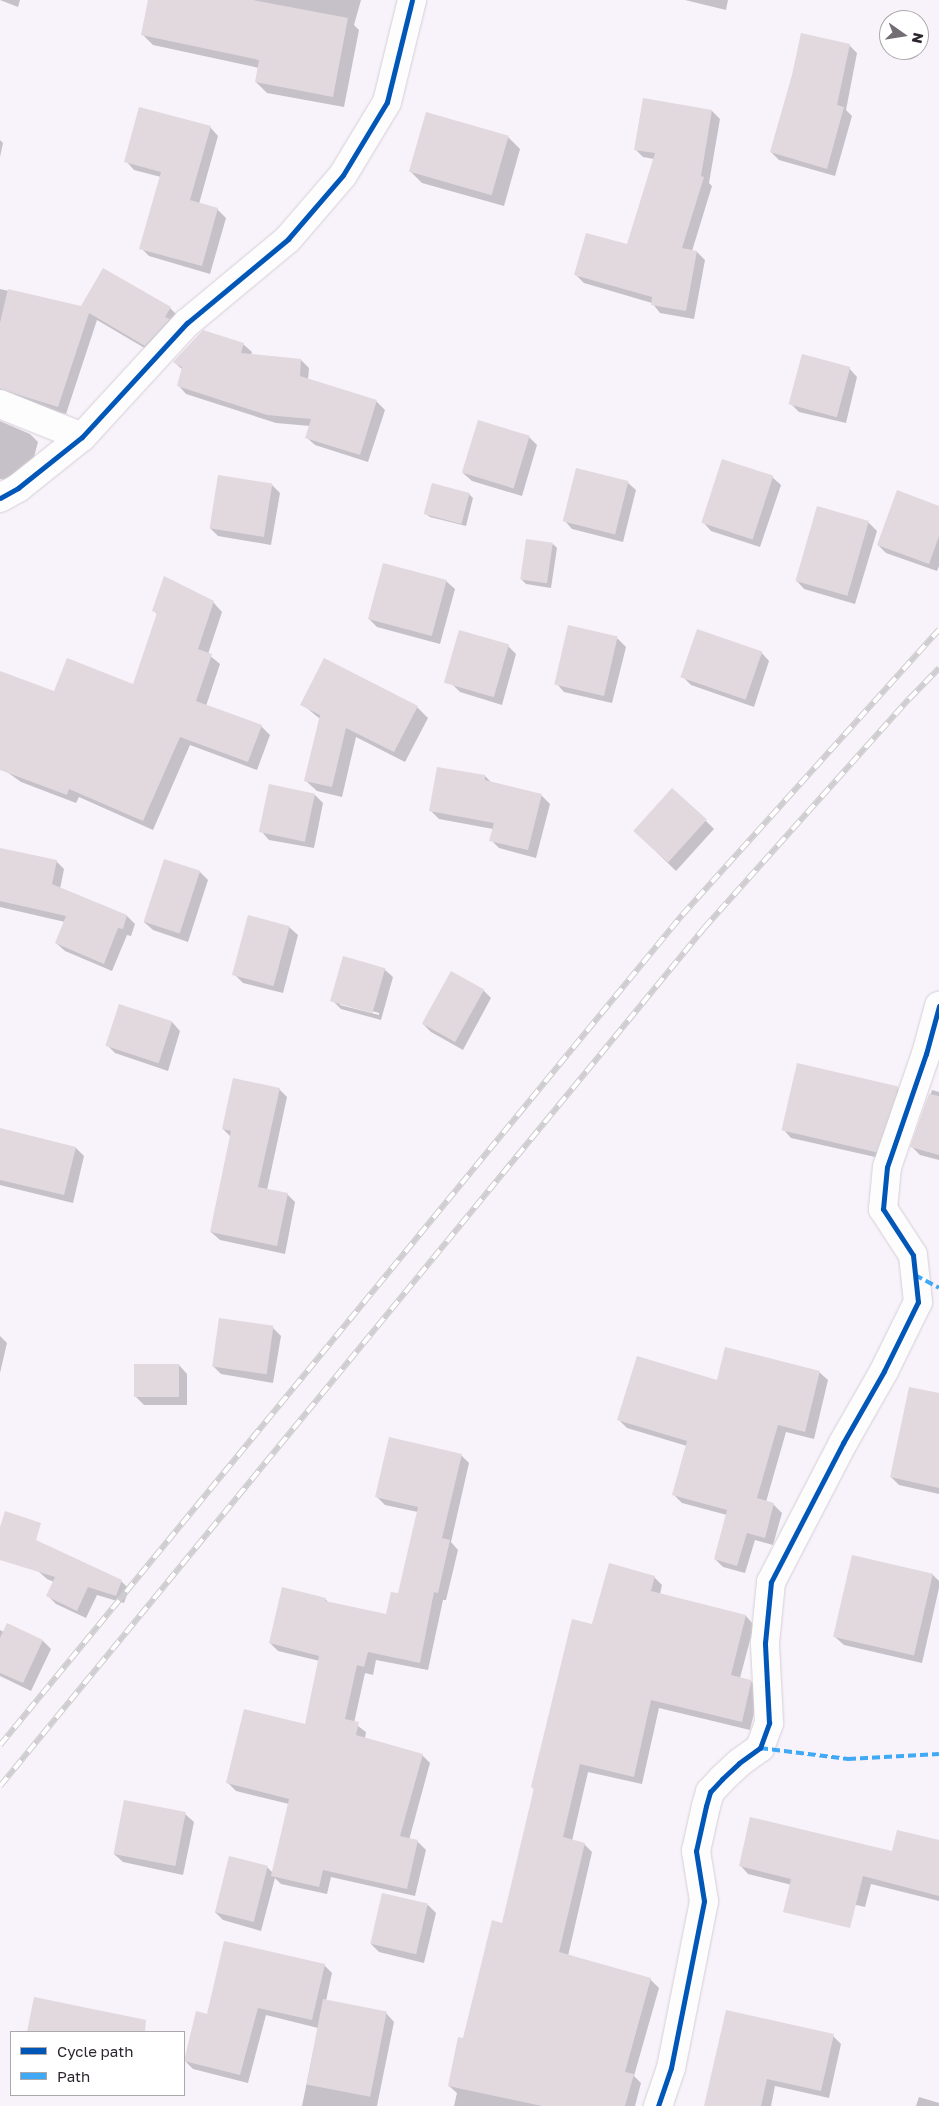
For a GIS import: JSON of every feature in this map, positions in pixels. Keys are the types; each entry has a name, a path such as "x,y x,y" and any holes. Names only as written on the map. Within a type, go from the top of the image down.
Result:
{"street":[{"path":"0,498 18,488 82,437 187,322 288,239 343,175 387,102 412,0"},
{"path":"0,404 82,437"},
{"path":"658,2106 671,2068 704,1901 696,1851 710,1792 739,1763 760,1748 769,1723 765,1643 771,1582 843,1443 884,1372 918,1302 913,1255 883,1209 887,1167 926,1054 939,1006"}],"building":[{"path":"148,0 253,0 348,18 333,97 255,82 259,60 141,35"},
{"path":"801,33 850,44 837,105 844,107 827,169 770,152 792,75"},
{"path":"643,98 712,110 701,176 704,177 682,248 697,251 686,311 651,305 652,297 574,275 586,233 627,244 655,153 634,150"},
{"path":"139,107 211,126 190,200 218,208 202,266 139,249 161,172 124,162"},
{"path":"426,112 509,136 492,195 409,172"},
{"path":"103,268 171,307 165,317 170,319 145,346 89,313 58,407 0,389 0,323 8,289 81,306"},
{"path":"203,330 244,343 241,353 301,359 300,376 377,400 360,455 305,438 311,419 267,415 177,386 182,367 173,362"},
{"path":"802,354 850,367 837,417 789,404"},
{"path":"478,420 530,436 514,488 462,473"},
{"path":"722,459 773,476 753,539 701,523"},
{"path":"576,468 628,481 615,534 563,521"},
{"path":"218,475 272,484 264,537 210,528"},
{"path":"432,483 470,493 461,524 424,514"},
{"path":"897,490 939,506 939,536 929,564 877,545"},
{"path":"817,506 869,521 847,596 796,581"},
{"path":"526,539 553,543 547,583 520,580"},
{"path":"383,563 447,580 432,636 368,619"},
{"path":"164,576 214,601 198,649 212,654 196,701 262,725 248,762 180,737 143,821 69,789 67,795 0,770 0,671 54,691 67,658 133,684 157,613 152,611"},
{"path":"568,625 618,636 604,696 554,684"},
{"path":"697,629 762,651 746,700 680,677"},
{"path":"459,630 509,644 494,697 444,683"},
{"path":"324,658 418,706 394,752 346,728 332,787 304,781 320,715 300,705"},
{"path":"437,767 485,775 485,780 542,794 528,850 489,841 494,823 429,811"},
{"path":"269,784 315,794 305,842 259,832"},
{"path":"672,788 707,819 668,863 633,831"},
{"path":"0,848 57,860 52,884 127,915 123,929 118,928 104,964 55,943 66,916 0,901"},
{"path":"164,859 200,871 180,934 144,922"},
{"path":"248,915 290,926 273,986 232,975"},
{"path":"343,956 385,968 372,1013 330,1001"},
{"path":"451,971 484,989 455,1042 422,1023"},
{"path":"119,1004 172,1021 159,1063 105,1046"},
{"path":"797,1063 898,1086 883,1154 781,1130"},
{"path":"233,1078 280,1088 258,1187 288,1193 277,1246 210,1232 231,1131 222,1129"},
{"path":"929,1094 939,1096 939,1155 910,1147"},
{"path":"0,1128 76,1147 64,1195 0,1180"},
{"path":"219,1318 273,1326 267,1374 212,1367"},
{"path":"725,1347 820,1371 805,1432 778,1425 757,1498 774,1503 765,1538 747,1533 737,1566 714,1559 727,1510 672,1495 687,1441 617,1420 637,1356 717,1380"},
{"path":"134,1364 179,1364 179,1397 134,1397"},
{"path":"909,1387 939,1393 939,1488 890,1477"},
{"path":"389,1437 462,1454 442,1538 450,1540 438,1593 434,1592 420,1663 368,1652 364,1667 357,1665 345,1719 359,1722 356,1735 423,1754 400,1836 418,1840 407,1889 323,1870 319,1887 271,1876 289,1799 226,1783 244,1709 305,1724 319,1656 269,1643 282,1587 326,1598 325,1601 386,1614 391,1592 398,1593 418,1507 375,1497"},
{"path":"5,1511 41,1523 36,1540 122,1580 116,1596 88,1587 77,1611 46,1596 55,1577 0,1560 0,1527"},
{"path":"852,1555 933,1574 914,1656 833,1637"},
{"path":"609,1563 655,1576 651,1591 746,1615 731,1675 751,1680 742,1722 651,1700 634,1777 580,1764 563,1837 585,1843 559,1952 651,1978 625,2072 634,2074 625,2106 542,2106 448,2086 458,2037 463,2038 492,1920 502,1923 534,1788 531,1787 572,1619 592,1624"},
{"path":"7,1623 43,1640 23,1683 0,1673 0,1638"},
{"path":"124,1800 186,1812 175,1866 114,1854"},
{"path":"750,1817 892,1851 897,1830 939,1840 939,1896 863,1876 850,1928 783,1912 791,1879 739,1866"},
{"path":"229,1856 268,1866 254,1922 215,1912"},
{"path":"382,1893 428,1904 416,1954 370,1944"},
{"path":"224,1941 325,1964 312,2020 258,2008 240,2075 185,2061 196,2011 207,2014"},
{"path":"34,1997 146,2020 145,2031 27,2031"},
{"path":"323,1999 387,2011 370,2097 306,2084"},
{"path":"726,2010 834,2034 821,2091 767,2079 761,2106 704,2106"}],"railway":[{"path":"0,1745 682,915 939,630"},
{"path":"0,1786 704,928 939,668"}],"marked path":[{"path":"915,1275 939,1288"},
{"path":"760,1748 848,1759 939,1754"}],"cycle path":[{"path":"0,498 18,488 82,437 187,323 288,239 343,175 387,102 412,0"},
{"path":"658,2106 671,2068 704,1901 696,1851 710,1792 739,1763 760,1748 769,1723 765,1643 771,1582 843,1443 884,1371 918,1302 913,1255 883,1209 887,1167 926,1054 939,1006"}]}
